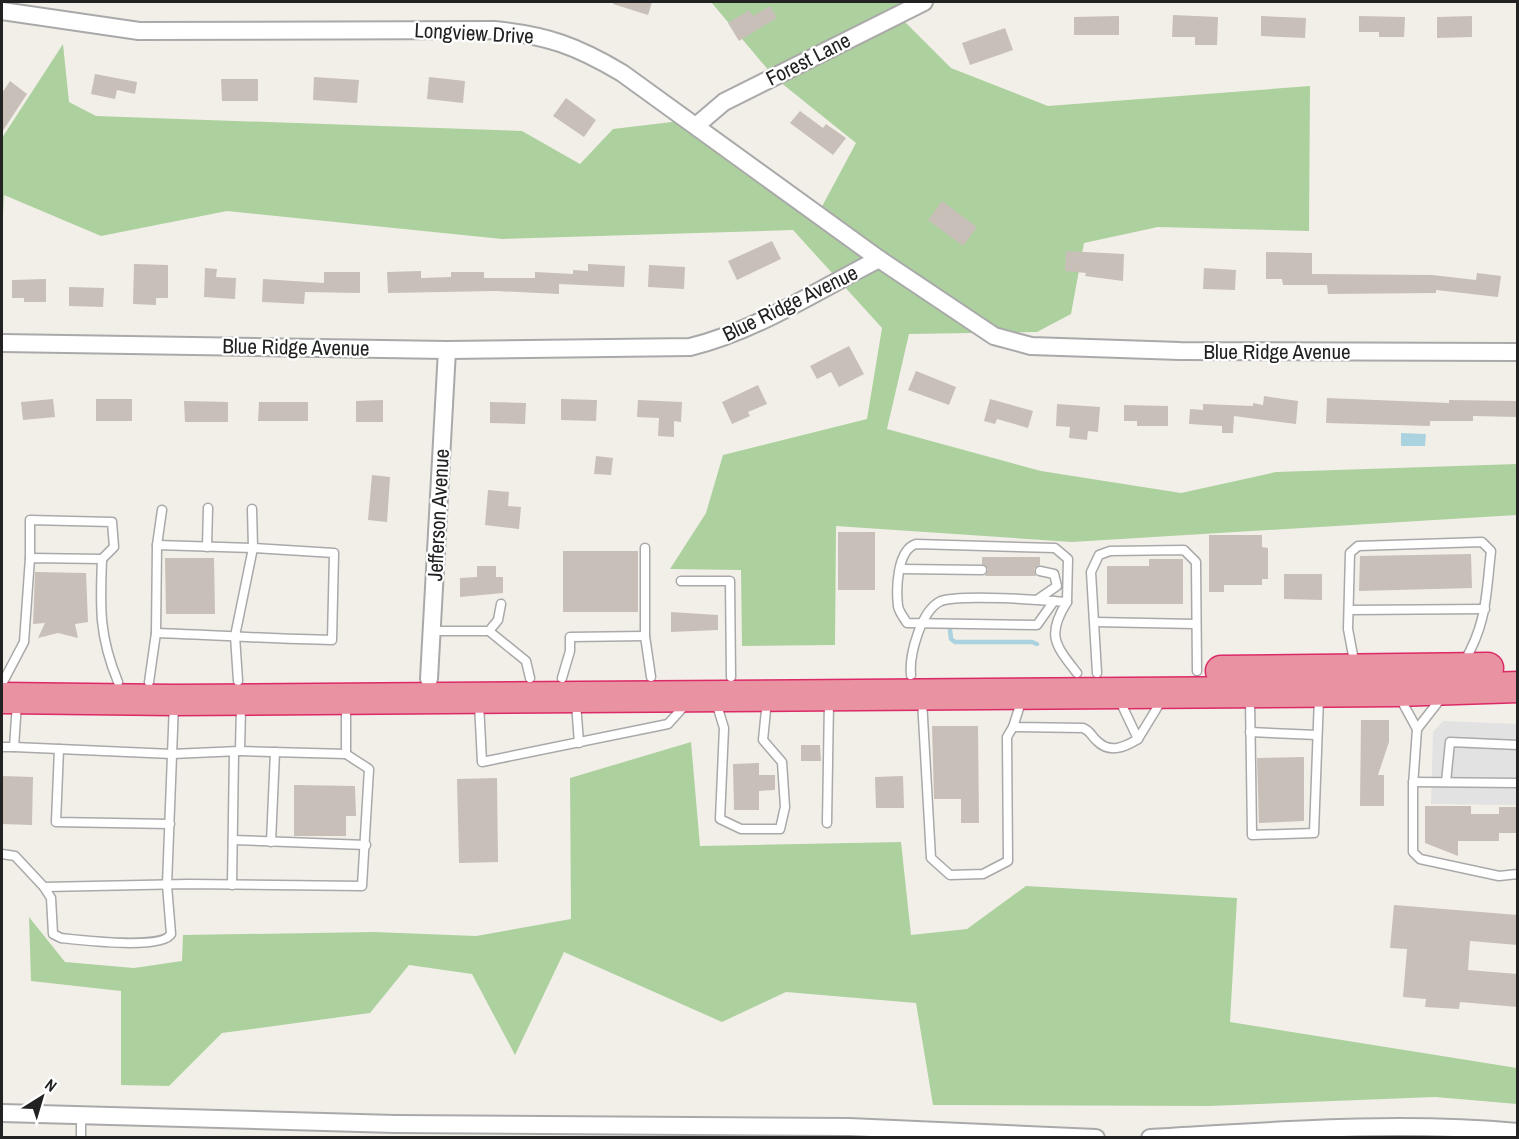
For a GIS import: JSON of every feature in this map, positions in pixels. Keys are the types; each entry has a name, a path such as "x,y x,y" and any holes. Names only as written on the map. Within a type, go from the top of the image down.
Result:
{"highway":[{"path":"6,690 149,681 346,698 478,697 651,677 713,689 767,695 829,695 916,685 1024,693 1097,680 1167,692 1396,691 1462,682 1518,667"},
{"path":"6,690 174,700 240,690 429,679 530,678 569,687 713,689 1097,680 1197,671 1355,669 1518,687"},
{"path":"1462,682 1518,699"}],"street":[{"name":"Forest Lane","path":"698,126 724,102 924,2"},
{"name":"Longview Drive","path":"2,11 139,31 494,30 548,37 595,57 698,126 879,259"},
{"name":"Blue Ridge Avenue","path":"2,343 447,350 690,346 717,340 742,329 879,259 994,336 1031,346 1180,351 1518,352"},
{"name":"Jefferson Avenue","path":"429,679 447,350"},
{"path":"2,1113 394,1131 849,1127 1096,1137"},
{"path":"1150,1137 1205,1136 1292,1129 1518,1132"}],"lane":[{"path":"207,547 208,508"},
{"path":"232,885 240,690 235,636 253,548 252,509"},
{"path":"149,681 156,633 157,545 162,510"},
{"path":"14,747 6,690 24,642 30,558 30,520 112,522 114,547 102,559 100,603 105,649 118,682"},
{"path":"1355,669 1348,629 1350,553 1358,546 1482,542 1491,551 1485,609 1478,638 1462,682 1417,729"},
{"path":"1054,601 1037,626 907,623 898,608 903,556 909,546 916,544 1055,548 1068,559 1067,602 1054,630 1054,641 1097,680 1138,739"},
{"path":"156,633 332,640 334,553 157,545"},
{"path":"645,548 645,636 651,677"},
{"path":"1097,680 1091,572 1099,555 1110,551 1184,550 1196,562 1197,671"},
{"path":"30,558 102,559"},
{"path":"901,569 982,570"},
{"path":"1037,600 1057,586 1054,574 1040,571"},
{"path":"681,581 730,581 713,689 724,728 720,819 741,829 780,829 785,807 782,762 763,740 767,695"},
{"path":"1024,693 1013,727 1007,737 1008,861 983,874 950,875 931,858 916,685 909,659 922,625 934,605 944,600 1067,602"},
{"path":"489,631 498,620 501,604"},
{"path":"1349,610 1485,609"},
{"path":"1095,621 1195,624"},
{"path":"431,631 489,631 526,661 530,678"},
{"path":"579,743 569,687 570,637 645,636"},
{"path":"478,697 482,762 668,724 713,689"},
{"path":"1250,692 1252,835 1314,833 1319,691"},
{"path":"1396,691 1417,729 1413,782 1413,852 1420,859 1498,876 1518,874"},
{"path":"1013,727 1083,728 1089,730 1097,741 1108,748 1124,748 1138,739 1167,692"},
{"path":"827,823 829,695"},
{"path":"346,698 346,754"},
{"path":"2,854 15,856 45,887 51,898 53,934 61,938 162,942 168,939 171,934 167,885 174,700"},
{"path":"1250,732 1317,735"},
{"path":"1446,782 1449,741 1518,745"},
{"path":"2,747 172,754 237,751 346,754 369,769 363,886 189,884 45,887"},
{"path":"59,749 56,822 170,824"},
{"path":"271,842 274,752"},
{"path":"1413,782 1518,783"},
{"path":"233,840 366,850"},
{"path":"81,1116 81,1137"}],"green space":[{"path":"711,2 902,2 898,15 951,68 1048,106 1310,86 1309,231 1158,227 1084,243 1071,314 1037,332 909,334 887,429 1041,471 1181,493 1276,472 1517,464 1517,515 1072,542 836,526 835,645 742,646 741,570 670,569 706,513 723,455 867,419 882,328 793,230 502,239 227,211 101,236 4,195 2,235 2,138 63,44 69,102 96,116 522,131 580,164 613,129 680,121 818,214 856,143 775,78"},
{"path":"691,742 700,846 901,842 911,935 967,929 1026,886 1237,898 1230,1022 1517,1068 1517,1104 1435,1097 1209,1106 933,1105 916,1003 786,992 722,1022 564,952 515,1055 472,974 409,965 370,1013 222,1033 169,1086 121,1085 121,991 31,981 29,917 65,962 134,968 182,961 183,935 374,932 476,936 571,919 570,778"}],"shaded area":[{"path":"1443,721 1517,724 1517,805 1431,804 1433,732"}],"water":[{"path":"1401,433 1426,434 1425,446 1401,446"}],"building":[{"path":"614,2 652,2 648,15 613,4"},
{"path":"770,6 777,18 739,41 728,23 749,10 753,16"},
{"path":"1173,15 1218,17 1217,45 1195,45 1195,37 1172,37"},
{"path":"1119,16 1119,35 1074,35 1074,17"},
{"path":"1261,16 1306,18 1305,38 1261,36"},
{"path":"1359,16 1405,17 1404,37 1379,37 1379,32 1359,32"},
{"path":"1472,16 1472,37 1437,38 1437,17"},
{"path":"1005,28 1013,50 970,65 962,43"},
{"path":"95,74 137,82 135,94 117,90 115,99 91,94"},
{"path":"314,77 359,80 357,103 313,100"},
{"path":"429,77 465,81 463,103 427,99"},
{"path":"221,79 258,79 258,101 222,101"},
{"path":"10,81 27,94 2,132 2,93"},
{"path":"566,98 596,120 584,137 553,116"},
{"path":"800,111 823,128 826,124 846,138 833,155 790,123"},
{"path":"942,201 977,227 963,246 928,220"},
{"path":"772,241 781,259 737,280 728,261"},
{"path":"1066,251 1124,254 1123,281 1065,271"},
{"path":"1266,252 1312,253 1312,274 1432,275 1476,280 1477,273 1501,276 1498,297 1436,290 1436,293 1328,294 1327,285 1283,285 1282,279 1266,279"},
{"path":"134,264 168,265 168,298 156,298 156,305 133,304"},
{"path":"588,264 625,266 624,287 559,284 559,294 496,291 388,293 387,272 421,271 421,278 451,277 451,272 484,272 484,278 535,278 535,272 573,274 573,270 588,271"},
{"path":"649,265 685,267 684,289 648,287"},
{"path":"205,268 217,269 216,277 236,278 235,299 204,297"},
{"path":"1204,268 1236,270 1235,290 1203,289"},
{"path":"324,272 360,272 360,293 305,292 304,304 262,302 263,279 324,283"},
{"path":"46,279 46,302 24,302 24,298 12,298 12,280"},
{"path":"69,287 104,288 103,307 69,306"},
{"path":"849,346 864,374 839,387 831,372 817,379 810,366"},
{"path":"916,371 956,387 949,405 908,390"},
{"path":"758,385 767,404 748,412 750,416 732,424 722,402"},
{"path":"1264,396 1298,401 1296,424 1234,416 1233,433 1222,433 1222,426 1189,424 1190,409 1203,410 1203,404 1253,406 1253,403 1263,405"},
{"path":"1327,398 1449,403 1449,400 1518,401 1518,417 1473,416 1473,421 1430,421 1430,426 1326,423"},
{"path":"53,399 55,417 23,420 21,402"},
{"path":"96,399 132,399 132,421 96,421"},
{"path":"561,399 597,400 596,421 561,420"},
{"path":"990,399 1033,411 1028,428 997,419 995,424 984,421"},
{"path":"383,400 383,422 356,422 356,401"},
{"path":"638,400 682,402 681,422 674,421 674,437 658,436 659,418 637,417"},
{"path":"184,401 228,402 228,422 185,422"},
{"path":"259,402 308,402 308,421 258,421"},
{"path":"490,402 526,403 525,424 490,423"},
{"path":"1057,404 1100,407 1098,432 1088,431 1087,440 1069,438 1070,427 1056,426"},
{"path":"1124,405 1168,406 1168,426 1137,426 1137,421 1124,421"},
{"path":"596,456 613,458 611,475 594,474"},
{"path":"372,475 390,477 387,522 368,520"},
{"path":"488,490 509,492 508,506 521,507 519,529 485,525"},
{"path":"838,532 875,532 875,590 838,590"},
{"path":"1209,535 1262,535 1262,547 1268,548 1268,579 1262,579 1262,585 1224,585 1224,592 1209,592"},
{"path":"563,551 638,551 638,612 563,612"},
{"path":"1471,554 1472,588 1359,591 1360,556"},
{"path":"982,557 1040,557 1040,565 1034,569 1036,576 985,576 988,569 982,564"},
{"path":"165,558 214,558 215,614 166,614"},
{"path":"1149,559 1183,559 1183,604 1107,604 1107,566 1149,566"},
{"path":"477,566 496,566 496,577 503,577 503,593 460,597 460,578 477,577"},
{"path":"35,572 86,573 88,622 75,624 78,638 58,633 38,638 45,623 33,624"},
{"path":"1284,574 1322,574 1322,600 1284,599"},
{"path":"671,612 718,615 718,630 671,632"},
{"path":"1361,720 1389,720 1389,742 1378,775 1384,775 1384,806 1360,806"},
{"path":"932,726 978,726 979,823 961,823 961,799 934,799"},
{"path":"801,745 820,745 821,761 801,761"},
{"path":"1304,757 1304,821 1259,823 1257,758"},
{"path":"759,763 759,775 775,775 775,790 759,791 759,810 734,810 733,764"},
{"path":"2,776 33,777 32,825 2,824"},
{"path":"903,776 904,808 876,808 875,777"},
{"path":"497,778 498,862 459,863 457,779"},
{"path":"294,785 355,786 356,816 346,816 346,836 294,836"},
{"path":"1425,806 1471,806 1471,814 1499,814 1499,807 1518,807 1518,833 1499,833 1499,841 1458,841 1458,856 1425,843"},
{"path":"1394,905 1518,915 1518,945 1470,941 1468,970 1518,974 1518,1007 1460,1002 1459,1009 1425,1007 1426,999 1403,997 1407,949 1390,948"}],"waterway":[{"path":"950,630 951,639 955,642 1032,642 1037,644"}]}
